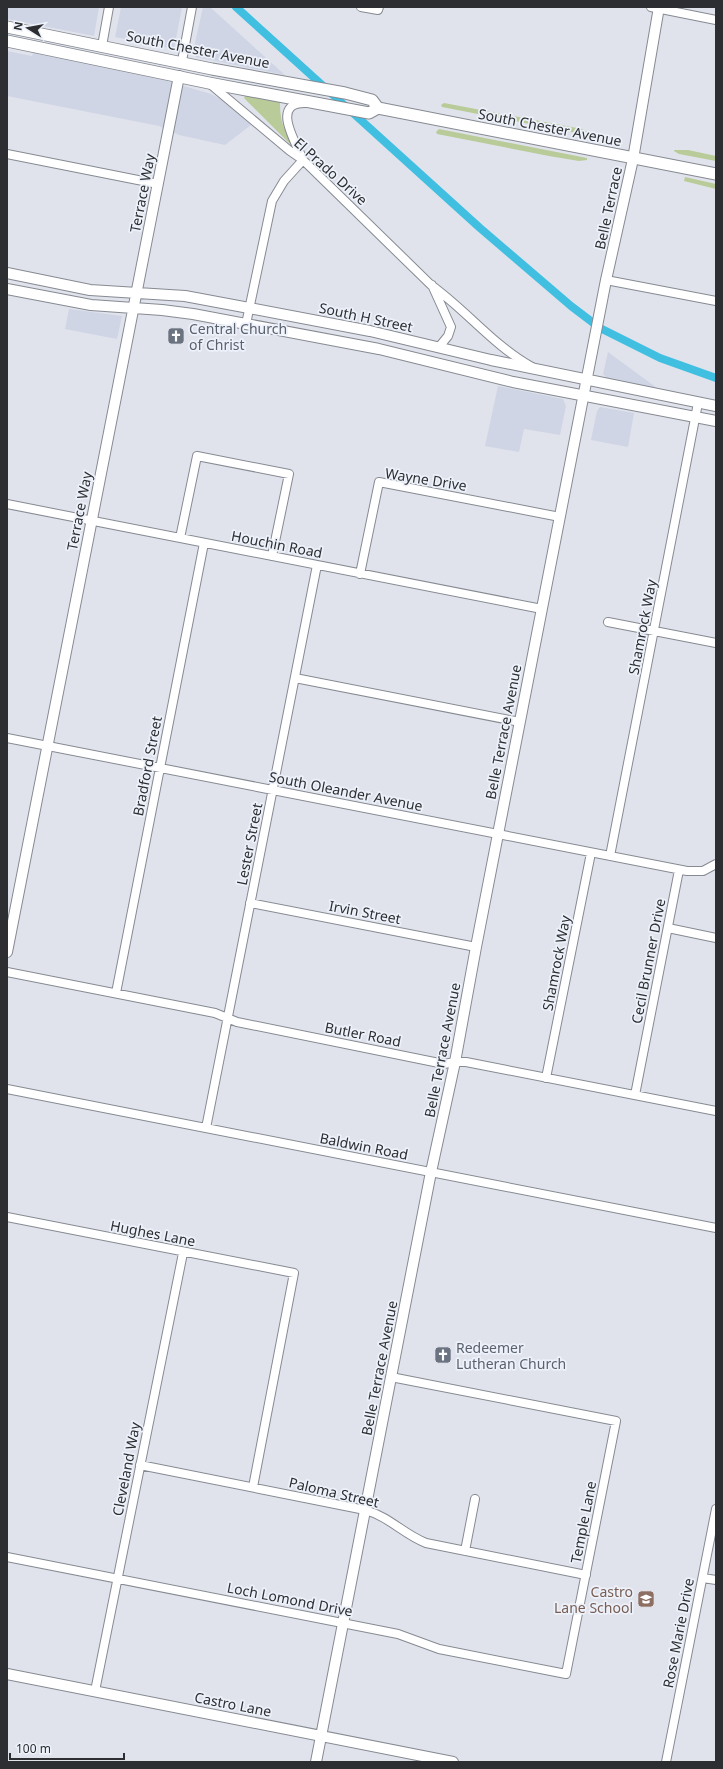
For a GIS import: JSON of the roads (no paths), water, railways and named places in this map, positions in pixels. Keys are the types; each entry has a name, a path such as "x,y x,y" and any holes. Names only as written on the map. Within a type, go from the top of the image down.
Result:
{"main road":[{"name":"South Chester Avenue","path":"7,27 182,61 212,69 345,93 372,100 378,108"},
{"name":"South Chester Avenue","path":"7,41 209,83 369,112 378,108 632,159 716,174"},
{"path":"27,45 40,44 79,50 91,50 102,46"},
{"path":"101,60 111,57 166,66 178,65 182,61"},
{"path":"179,76 183,72 187,71 258,80 267,79"}],"street":[{"path":"102,46 109,7"},
{"path":"182,61 192,7"},
{"path":"361,7 379,9"},
{"path":"656,8 716,20"},
{"name":"Belle Terrace","path":"594,343 632,159 656,8"},
{"name":"Terrace Way","path":"7,952 9,934 179,76"},
{"name":"El Prado Drive","path":"209,83 290,151 303,160 431,285 453,300 504,349 538,370"},
{"path":"246,324 272,201 284,181 303,160 290,132 286,119 287,112 293,106 303,102 318,103"},
{"path":"7,154 158,184"},
{"name":"South H Street","path":"7,273 90,290 185,296 249,308 370,331 587,381 716,406"},
{"path":"606,280 716,301"},
{"name":"El Prado Drive","path":"431,285 451,327 448,336 438,347"},
{"name":"South H Street","path":"7,289 91,305 193,314 379,349 513,382 716,421"},
{"name":"Belle Terrace Avenue","path":"316,1762 431,1172 455,1062 476,947 594,343"},
{"name":"Shamrock Way","path":"610,856 698,403"},
{"path":"180,538 197,456 204,457 289,474 272,556"},
{"name":"Wayne Drive","path":"360,574 379,482 560,517"},
{"name":"Houchin Road","path":"7,504 542,609"},
{"name":"Bradford Street","path":"116,993 204,543"},
{"name":"Lester Street","path":"206,1128 317,565"},
{"path":"608,622 716,643"},
{"path":"294,678 520,722"},
{"name":"South Oleander Avenue","path":"7,738 679,870"},
{"name":"Shamrock Way","path":"546,1078 591,853"},
{"path":"679,870 693,872 703,871 716,864"},
{"name":"Cecil Brunner Drive","path":"635,1095 679,870"},
{"name":"Irvin Street","path":"250,903 476,947"},
{"path":"668,928 716,938"},
{"name":"Butler Road","path":"7,972 215,1013 237,1022 444,1064 466,1062 716,1111"},
{"name":"Baldwin Road","path":"7,1089 716,1228"},
{"name":"Hughes Lane","path":"7,1216 294,1274 253,1488"},
{"name":"Cleveland Way","path":"95,1691 183,1252"},
{"name":"Temple Lane","path":"391,1377 616,1421 566,1674"},
{"name":"Paloma Street","path":"140,1465 365,1510 386,1518 416,1539 586,1574"},
{"path":"465,1550 475,1499"},
{"name":"Rose Marie Drive","path":"666,1762 716,1509"},
{"name":"Loch Lomond Drive","path":"7,1556 398,1634 439,1649 566,1674"},
{"path":"702,1578 716,1580"},
{"name":"Castro Lane","path":"7,1674 453,1762"}],"waterway":[{"path":"236,7 480,228 571,306 600,328 660,358 716,378"}],"place":[{"name":"Central Church of Christ","path":"176,336"},
{"name":"Redeemer Lutheran Church","path":"443,1355"},
{"name":"Castro Lane School","path":"646,1599"}]}
